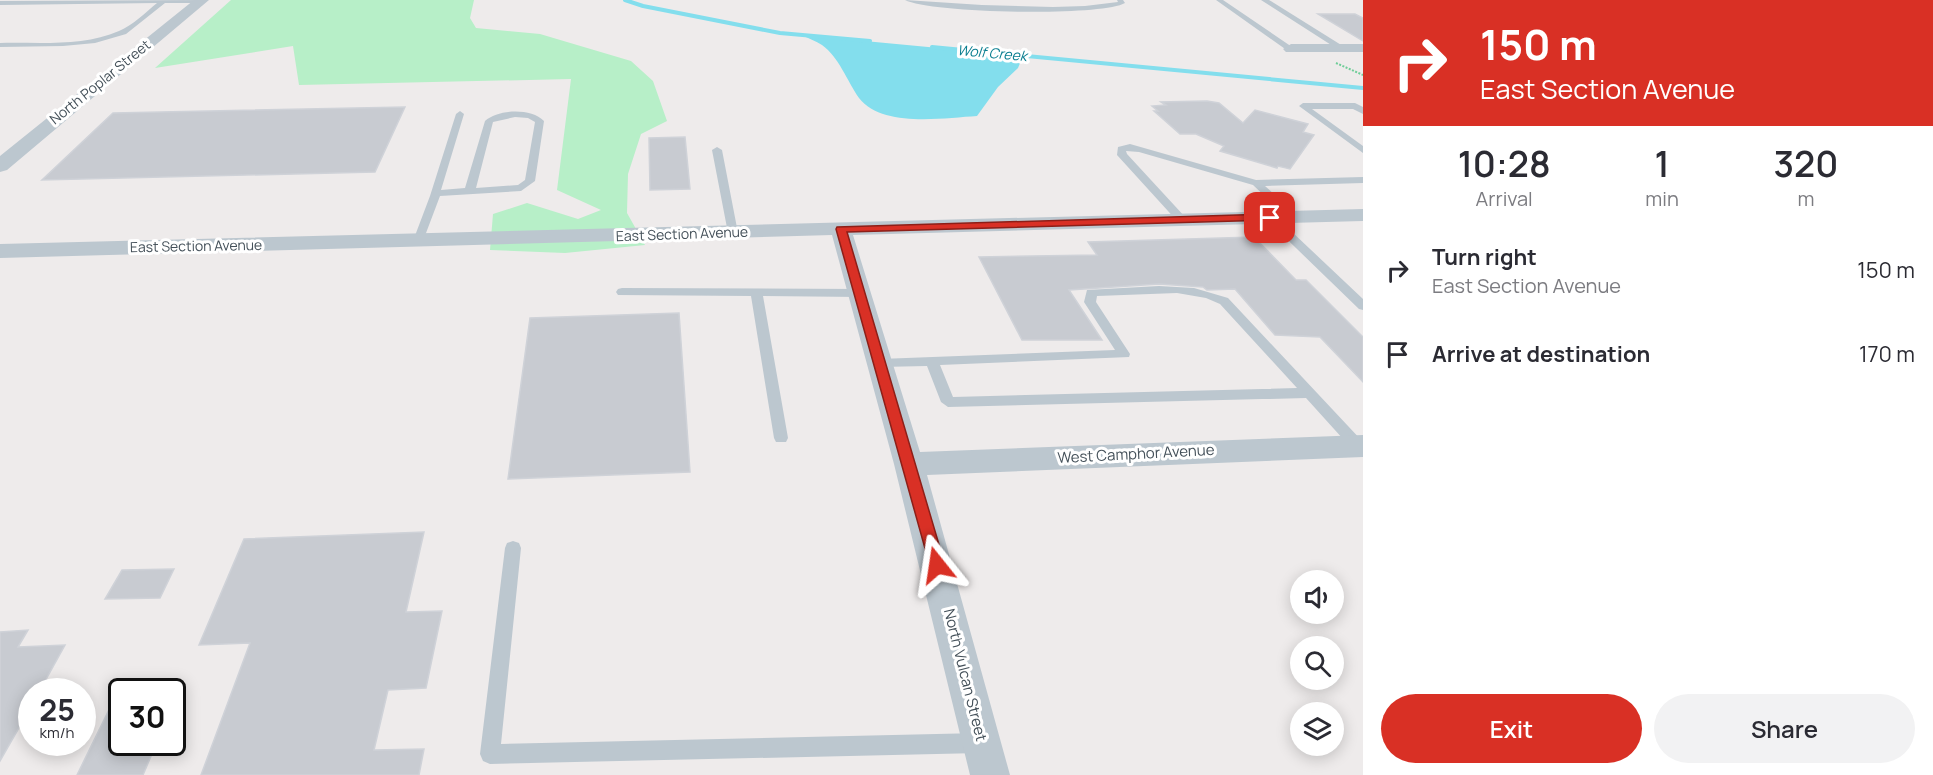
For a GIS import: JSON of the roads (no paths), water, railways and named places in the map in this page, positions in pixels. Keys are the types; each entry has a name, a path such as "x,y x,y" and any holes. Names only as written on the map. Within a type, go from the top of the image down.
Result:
{"street":[{"name":"North Poplar Street","path":"0,166 201,0"},
{"path":"1291,49 1363,48"},
{"name":"East Section Avenue","path":"0,250 733,233 1363,215"},
{"name":"North Vulcan Street","path":"841,229 909,464 990,775"},
{"name":"West Camphor Avenue","path":"909,464 1360,446"}],"lane":[{"path":"0,3 201,0"},
{"path":"908,0 932,5 1097,8 1119,5 1122,3 1120,0"},
{"path":"1219,0 1291,49"},
{"path":"1264,0 1342,48"},
{"path":"0,45 75,42 111,37 125,31 164,1"},
{"path":"0,10 11,2"},
{"path":"1363,111 1355,106 1303,106 1363,150"},
{"path":"418,241 460,114"},
{"path":"434,195 440,192 521,188 530,181 539,119 528,116 500,116 489,121 470,190"},
{"path":"1182,220 1122,155 1120,149 1130,147 1142,150 1256,183 1363,180"},
{"path":"717,150 733,233"},
{"path":"1256,183 1293,217"},
{"path":"1270,218 1363,306"},
{"path":"880,363 1124,354 1090,302 1091,293 1184,290 1211,294 1224,301 1360,446"},
{"path":"622,292 860,293"},
{"path":"756,292 781,438"},
{"path":"932,361 948,402 1309,393"},
{"path":"513,548 490,753 982,743"}],"water":[{"path":"801,35 1023,56 1018,68 998,87 977,116 914,119 882,114 869,107 859,98 828,50"}],"waterway":[{"name":"Wolf Creek","path":"625,0 643,6 780,33 870,41"},
{"name":"Wolf Creek","path":"932,47 1363,88"}]}
